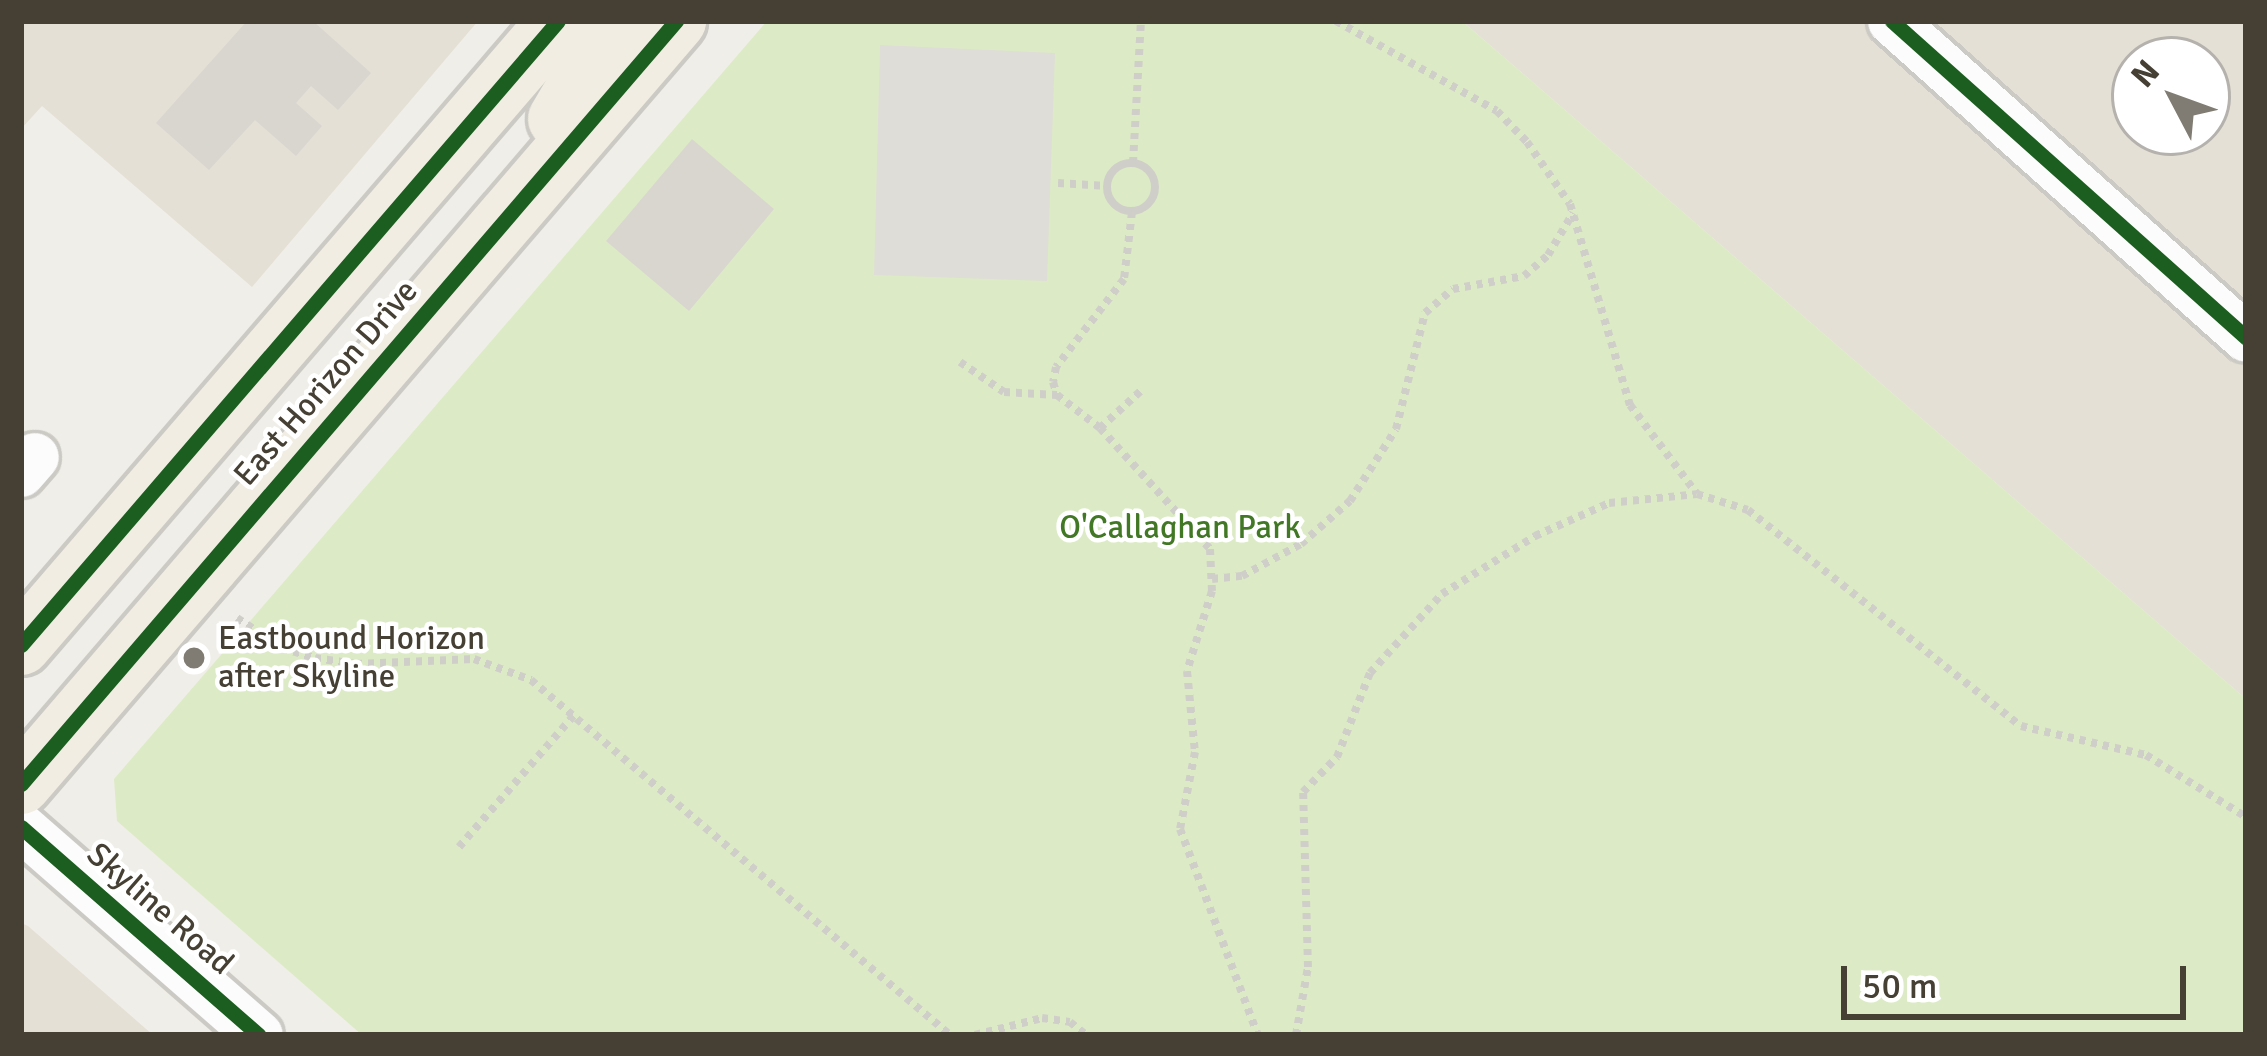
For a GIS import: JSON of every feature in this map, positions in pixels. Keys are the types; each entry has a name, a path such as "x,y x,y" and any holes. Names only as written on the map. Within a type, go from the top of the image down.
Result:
{"main road":[{"name":"East Horizon Drive","path":"21,645 558,21"},
{"path":"546,172 559,116 616,21"},
{"name":"East Horizon Drive","path":"21,784 676,21"}],"street":[{"path":"1892,21 2246,337"},
{"name":"Skyline Road","path":"21,827 259,1035"}],"path":[{"path":"1133,163 1141,21"},
{"path":"1336,21 1497,111 1538,156 1573,212 1630,405 1697,494"},
{"path":"1057,395 1056,367 1124,280 1132,212 1155,192 1149,170 1133,163 1112,172 1107,186 1111,200 1132,212"},
{"path":"1058,183 1107,186"},
{"path":"1212,578 1242,576 1301,544 1350,501 1396,429 1425,313 1453,290 1524,276 1548,255 1573,212"},
{"path":"955,357 1004,392 1057,395 1100,428 1198,530 1212,578 1187,671 1195,752 1180,829 1258,1035"},
{"path":"1100,428 1144,388"},
{"path":"1296,1035 1308,967 1303,791 1337,757 1349,715 1390,643 1442,594 1571,516 1634,498 1697,494 1767,521 1812,568 2021,726 2146,755 2246,818"},
{"path":"237,618 282,648 315,658 502,666 576,713 950,1035"},
{"path":"459,847 576,713"},
{"path":"975,1035 1042,1018 1070,1022 1086,1035"}],"shaded area":[{"path":"21,21 478,21 252,287 42,106 21,129"},
{"path":"1462,21 2246,21 2246,699"},
{"path":"880,45 1055,53 1047,281 874,275"},
{"path":"21,923 28,926 153,1035 21,1035"}],"green space":[{"name":"O'Callaghan Park","path":"767,21 1462,21 2246,699 2246,1035 362,1035 117,821 114,779"}],"building":[{"path":"247,21 313,21 371,73 338,110 311,86 296,103 322,126 296,156 255,120 209,170 156,123"},
{"path":"692,139 774,209 689,311 606,241"}],"cycle path":[{"path":"21,645 558,21"},
{"path":"21,784 676,21"},
{"path":"1892,21 2246,337"},
{"path":"21,827 259,1035"}],"place":[{"name":"Eastbound Horizon after Skyline","path":"194,658"}]}
